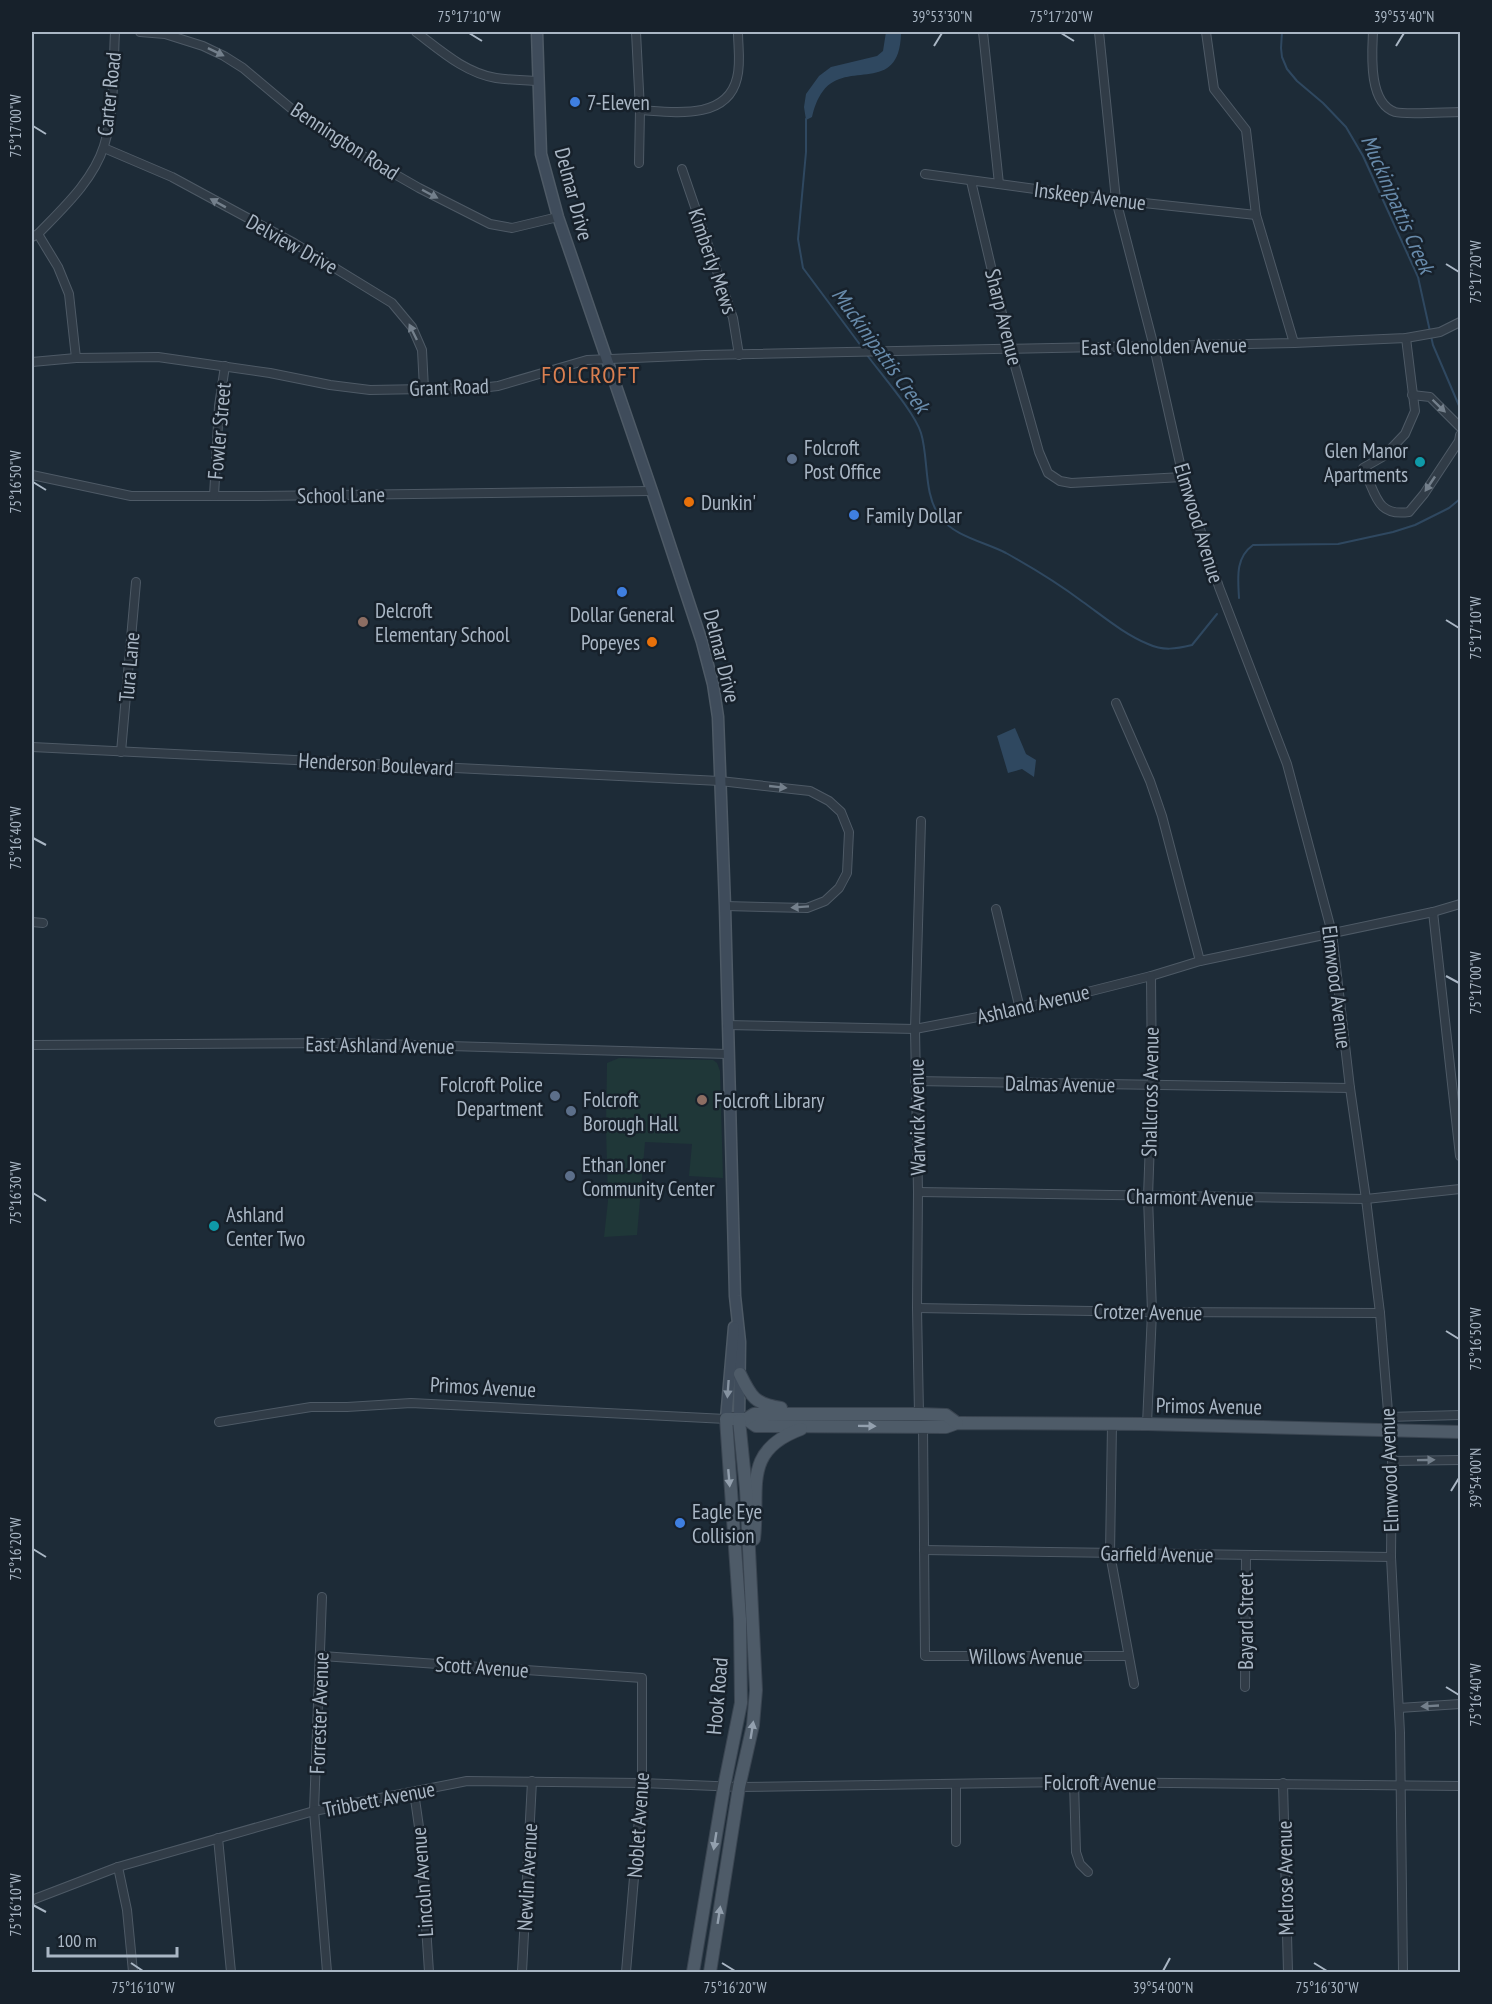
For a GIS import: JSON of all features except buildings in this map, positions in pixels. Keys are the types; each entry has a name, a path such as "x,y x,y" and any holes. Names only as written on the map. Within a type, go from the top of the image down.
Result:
{"main road":[{"path":"740,1374 748,1392 760,1404 808,1420"},
{"name":"Primos Avenue","path":"726,1419 742,1420 754,1414 808,1420 923,1427 946,1427 957,1423 1112,1425 1388,1423 1461,1432"},
{"name":"Primos Avenue","path":"808,1420 919,1414 946,1415 957,1423"},
{"name":"Hook Road","path":"693,1972 724,1787 736,1730 741,1689 740,1607 726,1419"},
{"name":"Hook Road","path":"710,1972 739,1787 753,1725 756,1690 742,1420"},
{"path":"750,1561 756,1522 756,1479 759,1463 772,1443 808,1420"}],"street":[{"name":"Carter Road","path":"34,235 73,198 87,179 104,148 110,114 115,32"},
{"name":"Bennington Road","path":"140,32 165,34 203,46 224,56 243,68 293,110 330,137 419,188 490,224 512,228 558,218"},
{"path":"416,32 456,63 475,72 495,78 538,81"},
{"name":"Delmar Drive","path":"537,32 541,154 558,218 652,491 702,642 713,684 717,717 725,906 736,1314 740,1342 742,1420"},
{"path":"636,32 640,110 639,163"},
{"path":"640,110 695,112 709,108 722,100 733,88 738,76 738,32"},
{"path":"983,32 999,184"},
{"name":"Elmwood Avenue","path":"1099,32 1116,200 1154,346 1183,477 1219,587 1287,764 1332,933 1380,1313 1392,1461 1391,1557 1399,1708 1403,1972"},
{"path":"1206,32 1214,89 1246,130 1256,215 1294,343"},
{"path":"1373,32 1373,79 1387,107 1396,112 1461,112"},
{"name":"Delview Drive","path":"104,148 172,177 294,243 392,303 412,327 422,350 424,389"},
{"name":"Kimberly Mews","path":"682,169 733,318 740,355"},
{"name":"Inskeep Avenue","path":"925,174 1116,200 1256,215"},
{"name":"Sharp Avenue","path":"971,181 1010,348 1039,452 1048,473 1060,481 1071,483 1183,477"},
{"path":"34,235 58,267 69,294 76,358"},
{"name":"East Glenolden Avenue","path":"865,353 1294,343 1406,338 1440,332 1457,324"},
{"path":"1406,338 1415,411 1405,434 1384,456 1363,468 1372,484 1376,498 1387,511 1396,514 1409,512 1454,450 1461,435"},
{"name":"Grant Road","path":"32,362 76,358 158,357 370,390 498,386 587,360 865,353"},
{"name":"Fowler Street","path":"214,496 219,406 225,366"},
{"path":"1413,395 1430,398 1461,427"},
{"name":"School Lane","path":"32,475 131,496 652,491"},
{"name":"Tura Lane","path":"122,752 136,582"},
{"path":"1116,703 1150,781 1162,816 1200,961"},
{"name":"Henderson Boulevard","path":"32,747 720,781 810,791 829,801 841,812 849,832 847,873 838,888 825,901 807,908 725,906"},
{"name":"Warwick Avenue","path":"919,1414 915,1029 921,821"},
{"path":"1332,933 1461,904"},
{"path":"996,909 1020,1009"},
{"path":"1433,912 1461,1156"},
{"path":"32,922 43,923"},
{"name":"Ashland Avenue","path":"727,1025 915,1029 1020,1009 1151,976 1200,961 1332,933"},
{"name":"Shallcross Avenue","path":"1147,1424 1152,1312 1148,1197 1152,1085 1151,976"},
{"name":"East Ashland Avenue","path":"32,1045 345,1043 728,1054"},
{"name":"Dalmas Avenue","path":"915,1081 1350,1088"},
{"name":"Charmont Avenue","path":"918,1192 1366,1199 1461,1189"},
{"name":"Crotzer Avenue","path":"917,1308 1380,1313"},
{"name":"Delmar Drive","path":"726,1419 736,1314"},
{"name":"Primos Avenue","path":"219,1422 311,1407 411,1403 726,1419"},
{"path":"1388,1423 1461,1414"},
{"path":"1112,1425 1110,1554 1134,1684"},
{"path":"923,1427 924,1550"},
{"path":"1392,1461 1461,1460"},
{"name":"Garfield Avenue","path":"924,1550 1391,1557"},
{"name":"Willows Avenue","path":"924,1550 925,1656 1128,1656"},
{"name":"Bayard Street","path":"1245,1686 1246,1555"},
{"name":"Forrester Avenue","path":"322,1597 322,1656 314,1811 327,1972"},
{"name":"Scott Avenue","path":"322,1656 642,1678"},
{"name":"Noblet Avenue","path":"626,1972 642,1783 642,1678"},
{"path":"1399,1708 1461,1704"},
{"name":"Tribbett Avenue","path":"32,1900 117,1867 314,1811 467,1781 642,1783 739,1787"},
{"name":"Newlin Avenue","path":"522,1972 532,1781"},
{"path":"1074,1782 1077,1852 1080,1864 1088,1872"},
{"name":"Folcroft Avenue","path":"739,1787 1074,1782 1461,1786"},
{"name":"Melrose Avenue","path":"1283,1783 1288,1972"},
{"path":"956,1784 956,1842"},
{"name":"Lincoln Avenue","path":"414,1791 420,1834 429,1972"},
{"path":"218,1838 231,1972"},
{"path":"117,1867 127,1910 133,1972"}],"green space":[{"path":"619,1058 713,1060 717,1063 720,1071 723,1178 689,1176 692,1144 645,1142 637,1235 604,1237 608,1201 607,1063"}],"water":[{"path":"886,32 900,32 901,34 898,53 891,65 882,71 845,77 833,82 821,94 812,117 806,120 804,107 806,94 819,76 831,67 877,56 883,51"},
{"path":"1015,728 1026,754 1036,760 1034,777 1022,769 1008,773 997,736"}],"waterway":[{"name":"Muckinipattis Creek","path":"1282,32 1282,57 1287,69 1346,127 1363,156 1418,277 1433,345 1460,408"},
{"name":"Muckinipattis Creek","path":"806,119 806,152 798,239 803,268 864,350"},
{"name":"Muckinipattis Creek","path":"867,355 918,425 931,498 940,517 954,530 1026,564 1122,630 1159,648 1170,649 1192,645 1217,614"},
{"name":"Muckinipattis Creek","path":"1239,598 1240,562 1253,545 1338,544 1393,532 1415,525 1449,508 1460,499"}],"place":[{"name":"7-Eleven","path":"575,102"},
{"name":"Folcroft Post Office","path":"792,459"},
{"name":"Glen Manor Apartments","path":"1420,462"},
{"name":"Dunkin'","path":"689,502"},
{"name":"Family Dollar","path":"854,515"},
{"name":"Dollar General","path":"622,592"},
{"name":"Delcroft Elementary School","path":"363,622"},
{"name":"Popeyes","path":"652,642"},
{"name":"Folcroft Police Department","path":"555,1096"},
{"name":"Folcroft Library","path":"702,1100"},
{"name":"Folcroft Borough Hall","path":"571,1111"},
{"name":"Ethan Joner Community Center","path":"570,1176"},
{"name":"Ashland Center Two","path":"214,1226"},
{"name":"Eagle Eye Collision","path":"680,1523"}],"district":[{"name":"FOLCROFT","path":"591,374"}]}
